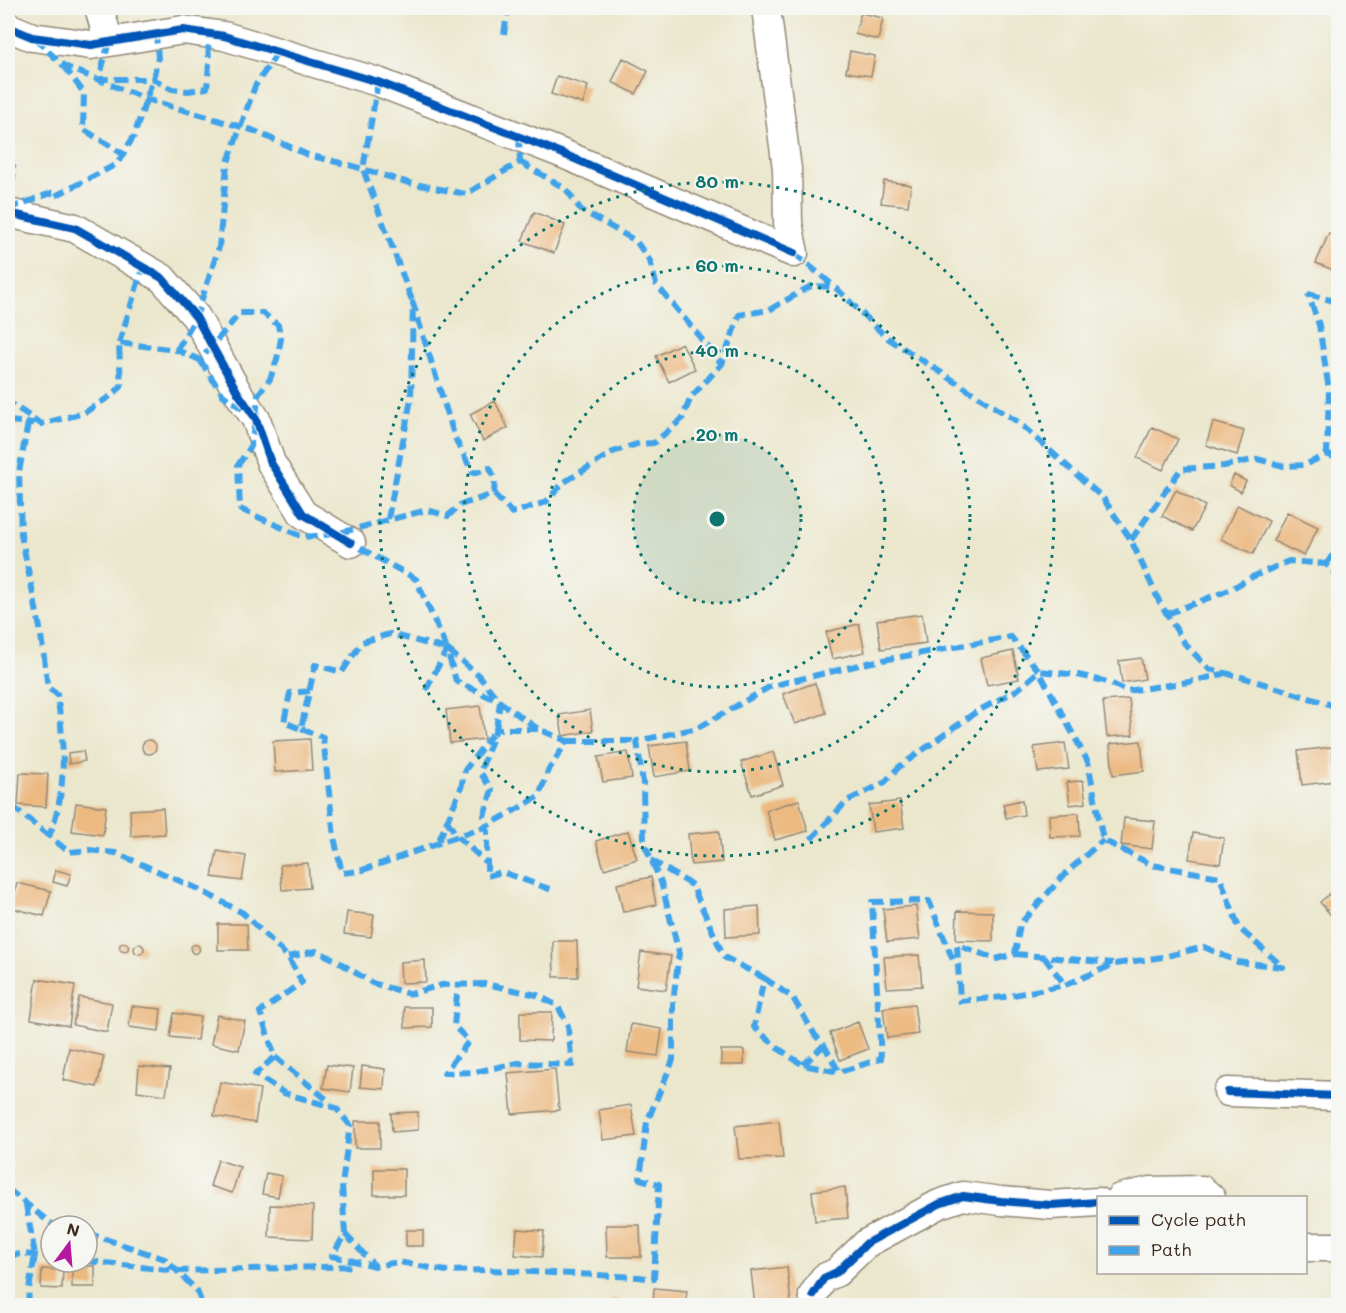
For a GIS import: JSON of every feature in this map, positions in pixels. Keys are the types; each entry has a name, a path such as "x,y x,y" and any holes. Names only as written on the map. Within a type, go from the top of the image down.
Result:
{"street":[{"path":"99,8 110,42"},
{"path":"8,27 32,37 91,45 183,30 224,36 378,82 561,153 794,253 788,223 787,169 766,8"},
{"path":"8,213 75,228 162,278 196,317 238,393 256,419 271,463 303,514 351,543"},
{"path":"1228,1092 1338,1096"},
{"path":"1125,1196 1150,1191 1202,1190 1210,1196"},
{"path":"813,1295 824,1278 837,1272 867,1243 939,1204 963,1196 1051,1204 1097,1202"},
{"path":"1307,1247 1338,1246"}],"building":[{"path":"861,13 883,18 878,40 855,34"},
{"path":"850,51 875,56 871,76 846,72"},
{"path":"623,58 648,71 636,94 612,82"},
{"path":"557,76 588,86 583,104 551,94"},
{"path":"884,181 911,185 908,206 881,203"},
{"path":"534,212 565,225 554,253 522,241"},
{"path":"1329,233 1338,237 1338,272 1316,263"},
{"path":"682,343 695,369 669,382 656,356"},
{"path":"495,401 508,428 483,441 470,414"},
{"path":"1213,422 1244,431 1237,455 1206,445"},
{"path":"1152,427 1178,439 1163,470 1137,458"},
{"path":"1234,475 1246,481 1241,492 1229,485"},
{"path":"1176,490 1205,506 1192,531 1162,516"},
{"path":"1237,505 1269,521 1253,554 1221,539"},
{"path":"1287,512 1318,527 1304,556 1273,541"},
{"path":"922,614 926,643 881,649 877,620"},
{"path":"859,624 865,652 832,659 826,632"},
{"path":"1013,651 1019,679 987,685 981,658"},
{"path":"1141,658 1145,679 1122,683 1119,661"},
{"path":"815,683 826,713 795,724 783,694"},
{"path":"1129,699 1133,735 1107,737 1103,701"},
{"path":"480,706 484,739 450,743 446,710"},
{"path":"590,710 593,731 563,736 559,715"},
{"path":"310,739 312,770 275,772 273,741"},
{"path":"149,740 154,742 156,747 154,752 149,754 144,752 142,747 144,742"},
{"path":"686,741 690,771 654,777 649,746"},
{"path":"1141,741 1144,771 1113,775 1110,744"},
{"path":"1065,743 1069,769 1038,772 1034,747"},
{"path":"1332,747 1335,781 1302,785 1298,751"},
{"path":"83,751 85,761 69,764 68,753"},
{"path":"628,752 632,778 603,782 598,757"},
{"path":"773,752 783,785 752,795 741,762"},
{"path":"20,773 48,774 46,807 18,805"},
{"path":"1083,781 1086,803 1070,805 1067,782"},
{"path":"799,800 808,831 775,840 766,810"},
{"path":"1022,800 1024,815 1006,818 1003,804"},
{"path":"900,801 904,828 873,832 869,805"},
{"path":"76,803 106,807 103,835 72,831"},
{"path":"163,808 165,834 131,836 130,810"},
{"path":"1079,813 1080,836 1050,837 1049,815"},
{"path":"1124,818 1155,821 1152,849 1121,845"},
{"path":"628,831 637,859 604,869 596,841"},
{"path":"719,831 722,862 691,865 688,834"},
{"path":"1193,833 1224,838 1220,864 1189,859"},
{"path":"217,851 246,856 242,881 212,877"},
{"path":"308,863 310,888 282,890 280,865"},
{"path":"56,870 71,874 67,886 53,882"},
{"path":"651,877 656,905 623,912 617,884"},
{"path":"17,883 51,891 44,916 11,908"},
{"path":"1338,887 1338,924 1320,902"},
{"path":"759,906 760,935 726,937 725,909"},
{"path":"916,906 920,939 887,942 883,909"},
{"path":"957,911 993,912 993,941 956,940"},
{"path":"347,912 374,915 371,937 344,934"},
{"path":"218,924 247,924 248,950 218,950"},
{"path":"553,941 577,941 578,977 554,977"},
{"path":"124,942 129,947 124,952 119,947"},
{"path":"139,944 143,945 143,953 139,954 135,953 134,949 135,945"},
{"path":"195,945 199,949 195,953 191,949"},
{"path":"641,952 671,956 666,990 636,986"},
{"path":"919,955 922,986 887,988 884,957"},
{"path":"425,960 426,982 401,983 400,962"},
{"path":"37,979 75,985 69,1026 31,1019"},
{"path":"79,997 112,1003 107,1032 73,1025"},
{"path":"914,1004 918,1034 887,1038 883,1008"},
{"path":"132,1006 161,1009 159,1031 129,1027"},
{"path":"404,1007 432,1007 432,1027 405,1028"},
{"path":"520,1012 552,1012 551,1041 520,1040"},
{"path":"174,1013 200,1017 197,1040 170,1037"},
{"path":"217,1015 245,1021 239,1050 211,1044"},
{"path":"858,1022 868,1049 840,1060 830,1033"},
{"path":"631,1024 662,1029 658,1056 627,1052"},
{"path":"69,1048 104,1056 97,1087 63,1080"},
{"path":"721,1050 744,1050 744,1065 721,1065"},
{"path":"327,1065 353,1068 350,1092 323,1088"},
{"path":"139,1066 170,1069 166,1095 137,1091"},
{"path":"362,1066 385,1069 384,1089 360,1087"},
{"path":"555,1069 559,1110 512,1114 508,1073"},
{"path":"220,1082 260,1089 255,1123 214,1116"},
{"path":"631,1105 636,1136 603,1140 599,1110"},
{"path":"418,1112 418,1130 392,1132 391,1113"},
{"path":"355,1121 380,1121 380,1148 355,1148"},
{"path":"779,1121 783,1158 739,1159 735,1126"},
{"path":"218,1160 240,1167 232,1193 210,1186"},
{"path":"374,1169 404,1169 404,1195 374,1195"},
{"path":"266,1173 282,1176 278,1197 262,1194"},
{"path":"845,1187 848,1218 815,1221 812,1191"},
{"path":"270,1205 313,1206 312,1239 269,1237"},
{"path":"606,1225 640,1225 641,1257 607,1257"},
{"path":"517,1229 544,1231 542,1257 515,1255"},
{"path":"406,1230 423,1230 423,1246 406,1246"},
{"path":"787,1267 791,1304 755,1306 751,1271"},
{"path":"42,1274 63,1274 62,1289 41,1288"},
{"path":"72,1274 95,1274 95,1287 72,1287"},
{"path":"654,1288 687,1291 685,1306 653,1306"},
{"path":"612,1299 635,1305 635,1306 610,1306"},
{"path":"510,1302 545,1303 544,1306 510,1306"}],"marked path":[{"path":"504,34 508,8"},
{"path":"8,209 54,192 55,196 117,164 134,136 153,79 158,58 156,34"},
{"path":"109,42 99,79 153,79 172,89 188,91 207,88 208,34"},
{"path":"35,39 64,66 146,99 252,130 308,155 409,183 466,194 520,162 519,136"},
{"path":"177,350 196,317 219,247 227,165 255,86 278,52"},
{"path":"64,66 84,93 83,129 123,154"},
{"path":"378,82 363,169 413,303"},
{"path":"8,158 15,170 8,193"},
{"path":"520,162 566,189 581,210 636,241 650,261 656,284 722,364"},
{"path":"794,253 835,287 886,337 1018,422 1103,498 1131,540 1159,601 1185,644 1209,669 1338,707"},
{"path":"119,343 143,267"},
{"path":"255,423 250,448 238,465 240,509 303,537 335,534 427,510 448,516 460,505 494,494 512,513 546,502 563,483 613,452 637,444 654,443 682,419 691,397 722,364 739,315 769,310 811,286 835,287"},
{"path":"1308,294 1338,302"},
{"path":"1131,540 1181,469 1224,466 1257,459 1284,466 1305,465 1327,454 1329,390 1319,325 1308,294"},
{"path":"388,519 411,399 413,303 455,438 473,473 490,468 495,479 494,494"},
{"path":"8,396 10,403 41,424 84,413 121,387 119,343 177,350 200,360 240,313 263,313 278,325 281,339 270,379 258,395 256,419"},
{"path":"200,360 223,395 245,411"},
{"path":"8,421 34,423"},
{"path":"28,423 19,472 21,535 40,628 48,688 57,694 63,748 62,784 49,836 69,852 89,850 116,853 196,888 243,913 288,957 302,982 260,1012 275,1057 255,1074 284,1093 336,1108 350,1125 342,1185 345,1234 332,1256 375,1266 399,1262 446,1271 489,1270 654,1279 659,1184 640,1179 647,1122 673,1060 673,1002 679,953 661,882 644,843 643,783 637,741 698,728 771,686 872,662 1011,637 1039,671 1088,762 1103,840 1152,865 1220,877 1239,928 1283,967 1238,962 1204,947 1163,957 1115,964 1065,985 1004,997 960,1001 957,945 996,959 1015,954 1020,924 1065,874 1103,840"},
{"path":"1327,454 1338,459"},
{"path":"310,691 290,693 284,722 301,729 315,665 342,672 362,642 390,634 447,649 416,579 351,543"},
{"path":"1326,564 1338,549"},
{"path":"1167,614 1229,590 1289,561 1326,564 1338,576"},
{"path":"426,690 447,649 456,681 500,702 496,729 465,770 461,788 437,845"},
{"path":"301,729 323,737 334,837 342,873 360,871 487,826 539,796 548,771 567,741 538,729 500,702 478,675 447,649"},
{"path":"811,839 847,801 884,783 899,767 976,712 1017,690 1039,671 1078,675 1108,682 1127,691 1189,682 1223,674"},
{"path":"538,729 496,729 480,772 492,790 484,816 487,826 487,876 502,872 555,891"},
{"path":"567,741 637,741"},
{"path":"12,806 49,836"},
{"path":"447,821 458,837 487,863"},
{"path":"651,860 692,885 724,957 764,978 754,1027 779,1049 803,1065 839,1072 881,1059 872,902 929,901 955,965"},
{"path":"288,957 316,951 334,959 372,983 410,994 442,985 485,984 537,995 558,1006 568,1026 572,1065 518,1063 475,1072 444,1073 469,1041 454,1026 458,984"},
{"path":"1015,954 1113,963"},
{"path":"1044,957 1065,985"},
{"path":"764,978 793,998 839,1072"},
{"path":"8,996 12,1027 8,1039"},
{"path":"803,1065 824,1045"},
{"path":"275,1057 331,1103"},
{"path":"8,1189 39,1214"},
{"path":"26,1205 35,1255 28,1306"},
{"path":"345,1234 375,1266"},
{"path":"99,1237 165,1259 197,1291 203,1306"},
{"path":"8,1255 39,1256"},
{"path":"99,1262 177,1271 356,1266"}],"cycle path":[{"path":"8,27 32,37 91,45 183,30 224,36 378,82 561,153 794,253"},
{"path":"8,213 75,228 162,278 196,317 238,393 256,419 271,463 303,514 351,543"},
{"path":"1228,1092 1338,1096"},
{"path":"813,1295 824,1278 837,1272 867,1243 939,1204 963,1196 1051,1205 1097,1202"}]}
